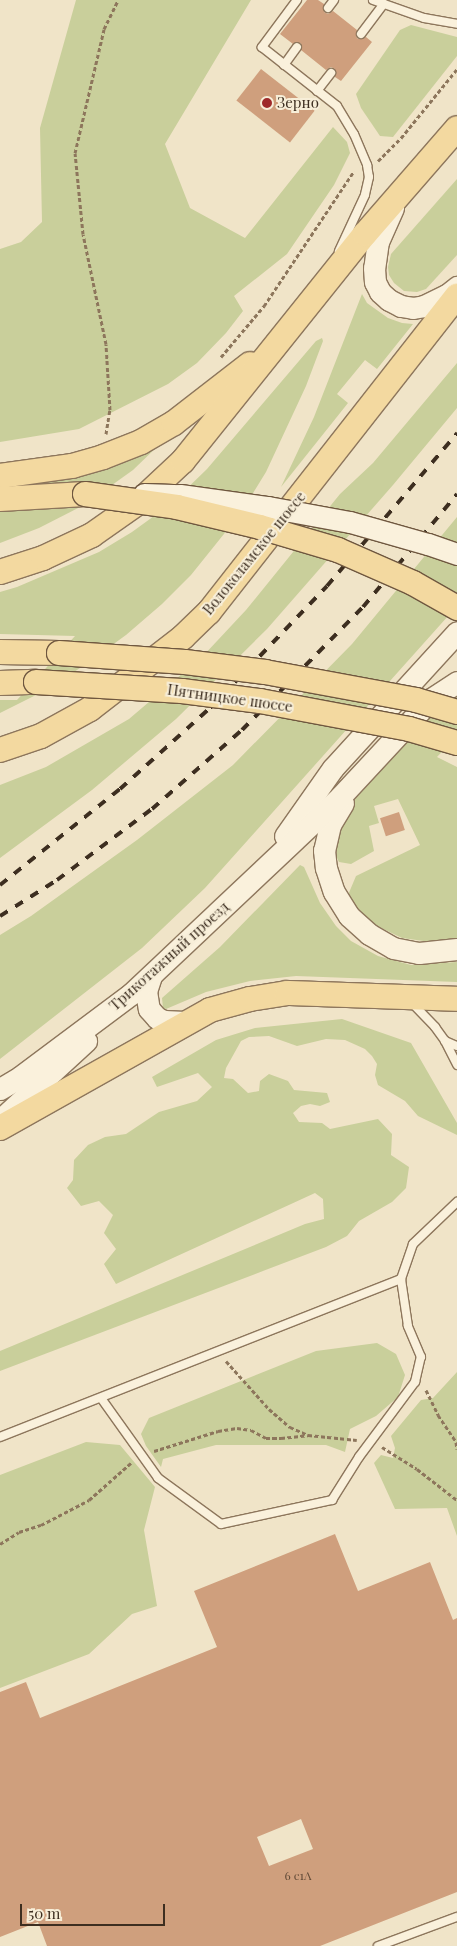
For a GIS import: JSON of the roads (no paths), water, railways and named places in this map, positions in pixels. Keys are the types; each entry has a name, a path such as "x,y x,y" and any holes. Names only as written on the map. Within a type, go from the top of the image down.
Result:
{"main road":[{"path":"0,572 44,558 92,535 139,502 183,461 227,409 280,339 402,190 457,128"},
{"path":"402,190 378,241 374,268 375,282 380,292 401,306 413,308 432,302 457,288"},
{"name":"Волоколамское шоссе","path":"4,749 40,736 90,709 183,638 209,612 457,296"},
{"path":"0,476 72,466 103,457 141,442 181,418 280,339"},
{"path":"85,494 177,507 260,527 338,550 413,583 457,608"},
{"path":"0,499 85,494 180,494 350,522 457,554"},
{"name":"Трикотажный проезд","path":"261,870 333,768 457,632"},
{"name":"Пятницкое шоссе","path":"0,652 185,662 265,672 416,700 457,712"},
{"name":"Пятницкое шоссе","path":"0,682 36,682 182,690 260,701 409,728 457,742"},
{"name":"Трикотажный проезд","path":"0,1089 20,1077 132,994 220,913 261,870 340,797 431,699 457,682"},
{"path":"366,770 330,825 324,850 326,868 334,892 349,916 369,934 393,948 419,953 457,949"},
{"path":"151,976 146,991 149,1009 157,1018 164,1021 185,1022"},
{"path":"0,1128 185,1022 210,1010 250,999 286,993 457,999"},
{"path":"0,1120 77,1051 132,994"}],"lane":[{"path":"297,0 262,47 337,106 354,134 367,165 369,177 364,195 321,290"},
{"path":"328,8 334,0"},
{"path":"373,0 424,18 457,24"},
{"path":"361,34 384,4"},
{"path":"284,64 297,47"},
{"path":"317,91 331,73"},
{"path":"404,997 422,1011 445,1041 457,1065"},
{"path":"445,1041 457,1046"},
{"path":"101,1398 158,1478 220,1524 332,1500 370,1442 415,1382 421,1357 408,1326 401,1279 414,1244 457,1202"},
{"path":"0,1437 401,1279"},
{"path":"378,1946 457,1917"}],"railway":[{"path":"0,885 120,789 210,708 327,586 457,433"},
{"path":"0,916 57,880 152,809 242,730 363,607 457,494"}],"place":[{"name":"Зерно","path":"267,103"}]}
